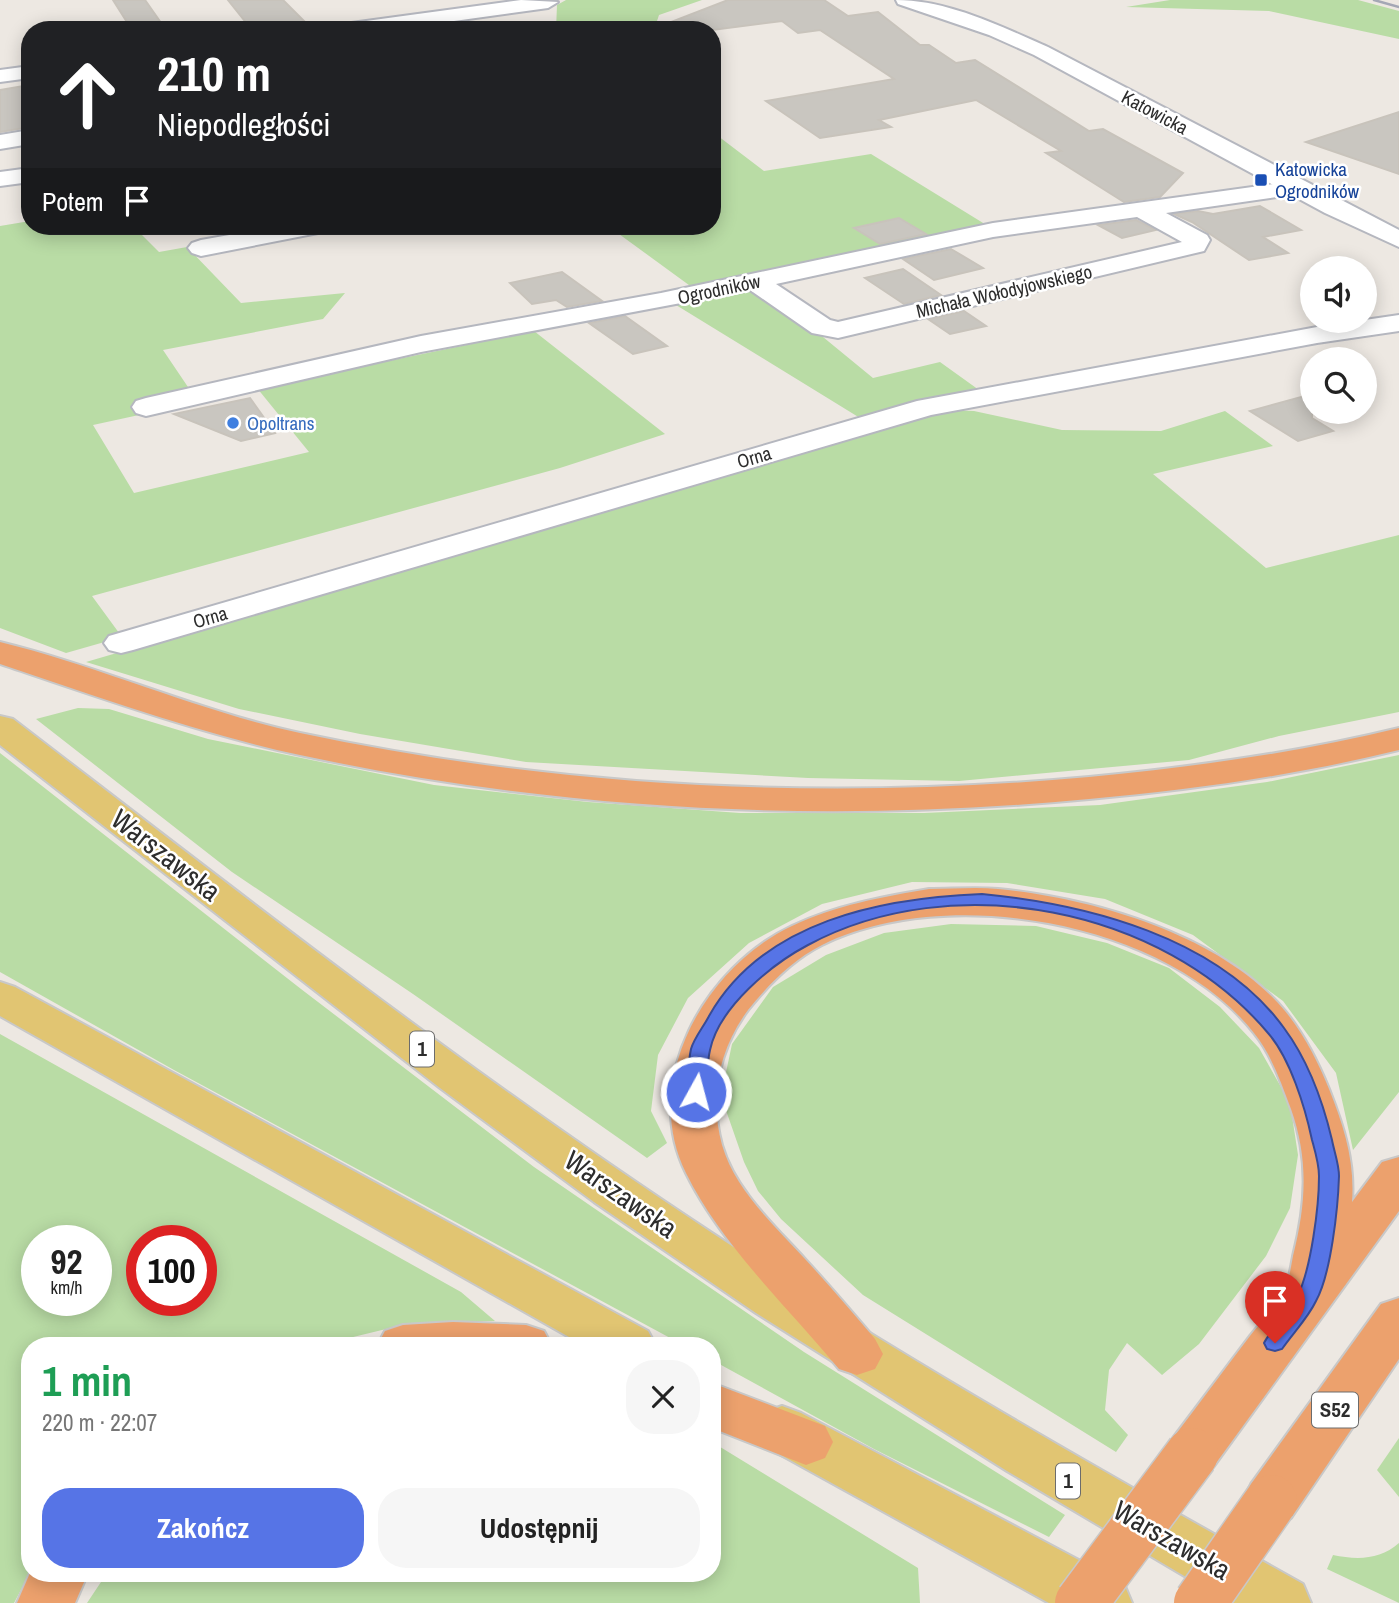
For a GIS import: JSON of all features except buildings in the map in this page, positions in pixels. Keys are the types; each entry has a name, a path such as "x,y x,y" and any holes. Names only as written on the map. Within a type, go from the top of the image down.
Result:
{"highway":[{"path":"0,652 165,708 299,744 442,770 595,790 781,800 910,800 1063,791 1248,771 1399,739"},
{"path":"857,1354 727,1203 703,1157 693,1114 701,1047 729,997 773,956 831,925 876,911 925,902 982,900 1040,905 1090,916 1150,937 1206,968 1244,997 1278,1031 1302,1079 1318,1121 1329,1173 1324,1230 1308,1298"},
{"path":"1081,1603 1399,1175"},
{"name":"S52","path":"1200,1603 1399,1318"},
{"path":"721,1409 806,1442"},
{"path":"46,1603 55,1582"}],"main road":[{"name":"Warszawska","path":"0,727 271,936 611,1189 857,1354 1042,1466 1282,1603"},
{"path":"0,997 614,1337"},
{"path":"721,1396 1103,1603"}],"street":[{"name":"Katowicka","path":"905,0 1031,46 1399,240"},
{"path":"424,21 549,7"},
{"path":"0,76 21,73"},
{"path":"0,142 21,138"},
{"path":"0,179 21,176"},
{"name":"Ogrodników","path":"146,407 421,344 661,301 993,230 1296,188"},
{"name":"Michała Wołodyjowskiego","path":"754,281 822,327 838,330 1195,246 1198,240 1139,209"},
{"path":"201,248 270,235"},
{"name":"Orna","path":"121,643 927,407 1304,337 1399,323"}],"green space":[{"path":"566,0 702,0 659,15 657,21 556,21 557,5"},
{"path":"1170,0 1358,0 1399,11 1399,39 1269,11 1126,7"},
{"path":"721,138 764,171 871,154 988,226 693,288 620,235 721,235"},
{"path":"21,222 21,235 142,235 159,252 187,247 241,303 345,293 323,319 163,350 190,390 131,405 139,415 93,425 134,493 309,452 257,388 534,331 665,434 560,468 92,596 122,637 66,653 0,628 0,226"},
{"path":"750,288 823,337 873,378 940,362 979,390 860,418 676,305"},
{"path":"945,410 974,411 1062,430 1161,431 1225,411 1273,446 1153,474 1266,568 1399,535 1399,712 1279,736 1189,760 959,781 808,778 526,762 360,734 239,709 86,662"},
{"path":"78,708 109,709 208,739 434,785 588,802 740,813 924,813 1100,805 1267,782 1399,755 1399,1092 1353,1150 1336,1073 1283,1001 1193,935 1105,899 1007,883 912,882 822,904 749,943 688,998 658,1055 651,1111 667,1143 647,1158 413,994 232,872 36,719"},
{"path":"0,753 534,1167 804,1352 1065,1515 1049,1537 874,1449 721,1365 721,1337 668,1337 174,1070 0,972"},
{"path":"951,924 1036,926 1107,943 1169,968 1220,1007 1259,1048 1290,1103 1298,1155 1290,1208 1266,1256 1199,1344 1162,1375 1127,1343 1109,1370 1105,1410 1128,1435 1116,1452 863,1295 781,1219 758,1191 744,1162 721,1096 732,1044 773,987 826,955 884,933"},
{"path":"0,1034 461,1292 495,1321 411,1323 353,1337 21,1337 21,1582 25,1582 14,1603 0,1603"},
{"path":"1399,1438 1399,1497 1377,1470"},
{"path":"721,1448 918,1568 920,1603 87,1603 101,1582 721,1582"},
{"path":"1399,1543 1399,1603 1327,1569 1333,1555 1351,1558 1376,1556"}],"railway":[{"path":"1374,0 1399,7"}],"place":[{"name":"Katowicka Ogrodników","path":"1261,180"},
{"name":"Opoltrans","path":"233,423"}],"route":[{"path":"696,1092 701,1047 729,997 773,956 831,925 876,911 925,902 982,900 1040,905 1090,916 1150,937 1206,968 1244,997 1278,1031 1302,1079 1318,1121 1329,1173 1324,1230 1308,1298 1275,1343"}]}
